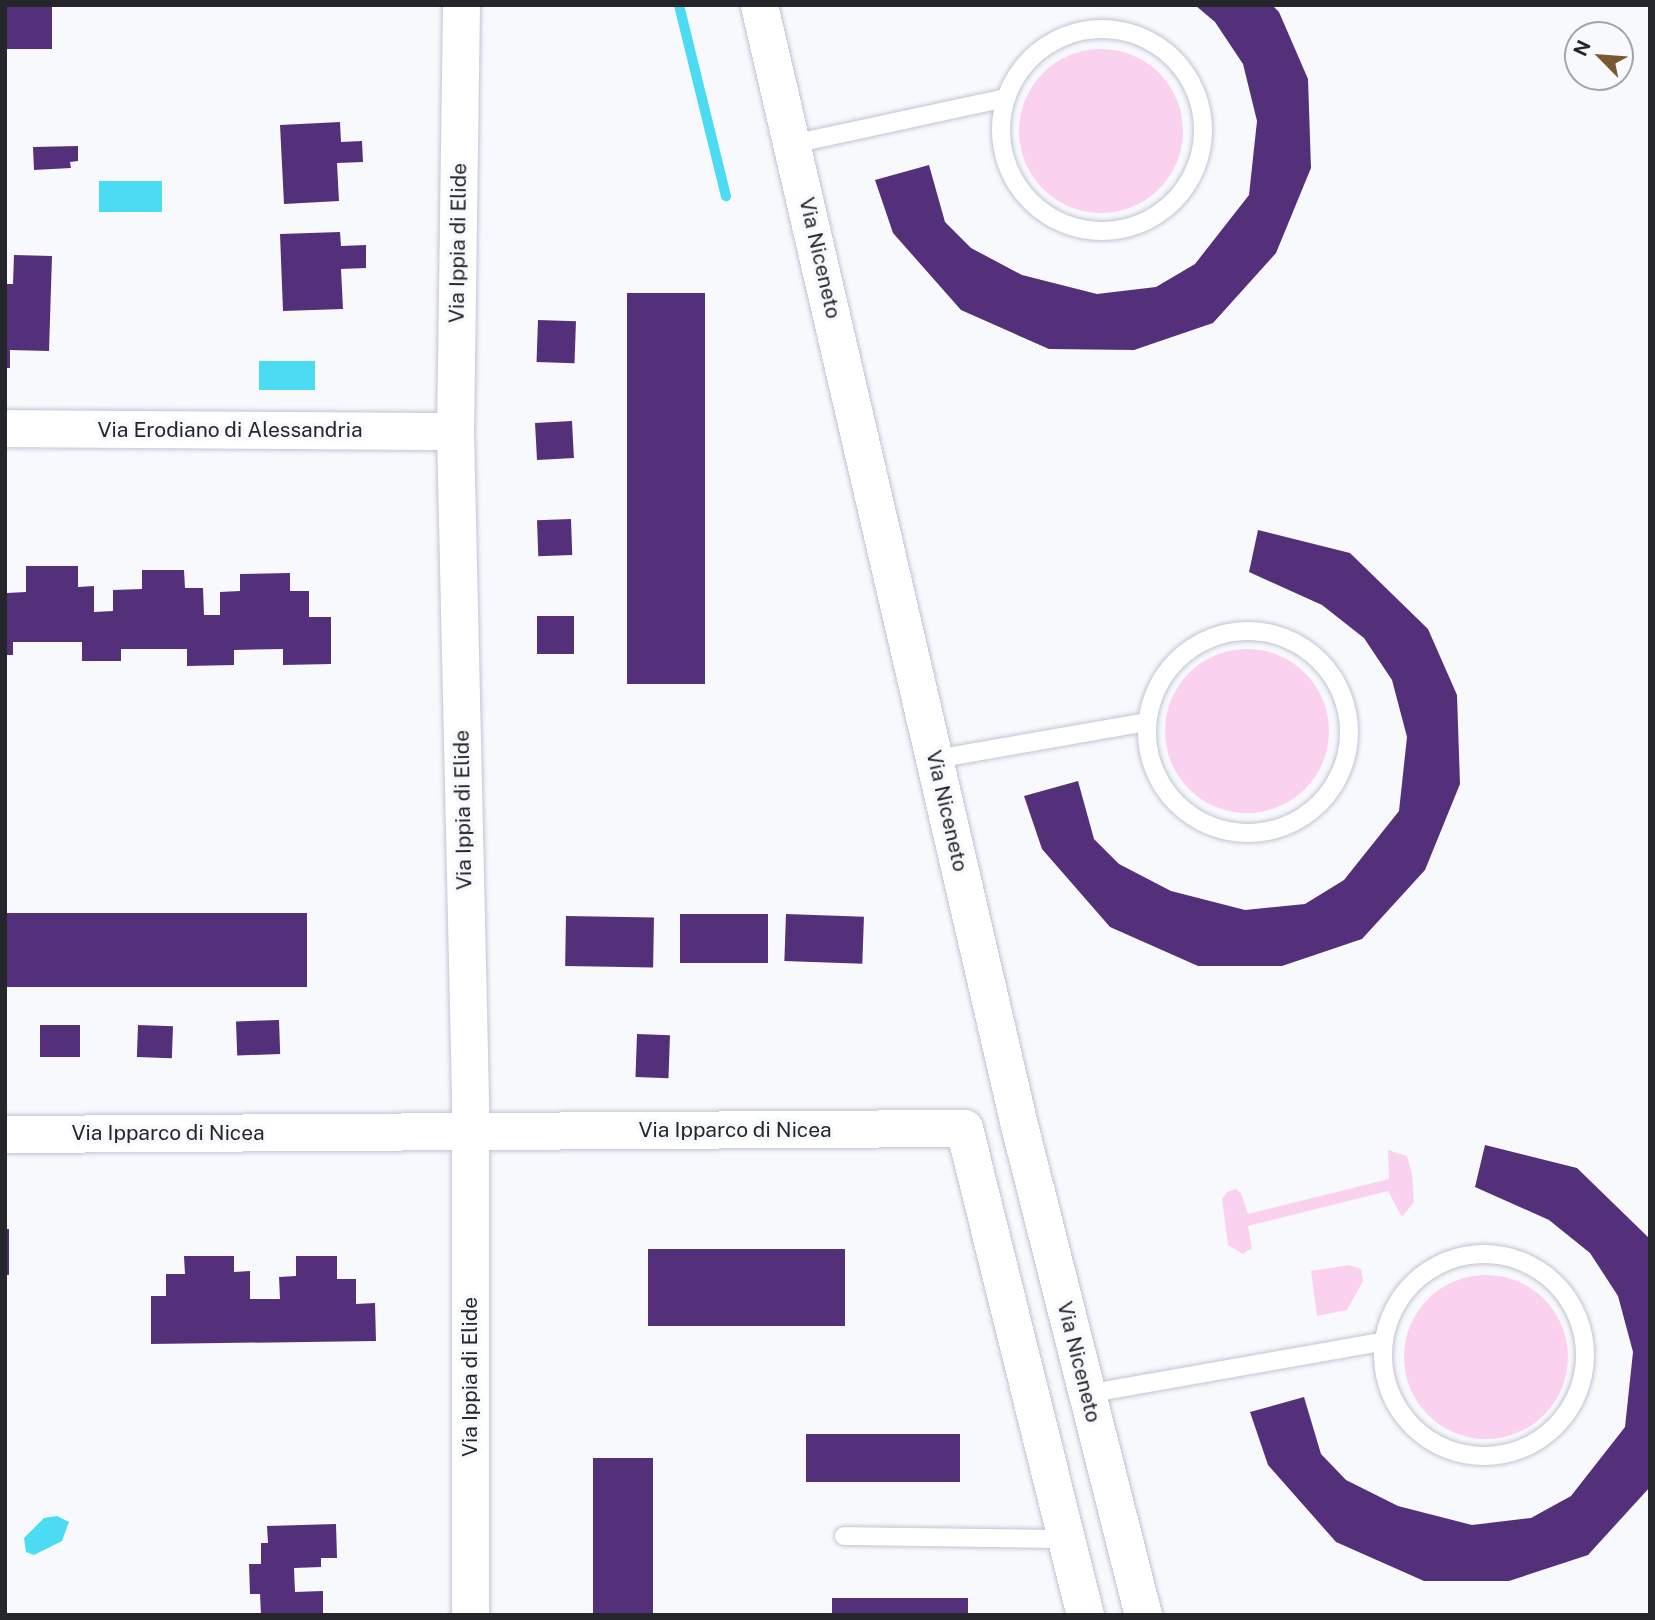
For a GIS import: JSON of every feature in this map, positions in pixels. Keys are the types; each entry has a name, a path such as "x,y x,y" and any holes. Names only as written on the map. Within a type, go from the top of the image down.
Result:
{"street":[{"name":"Via Ippia di Elide","path":"461,5 455,432 470,1132 470,1615"},
{"name":"Via Niceneto","path":"759,5 1018,1121 1143,1615"},
{"name":"Via Erodiano di Alessandria","path":"5,428 455,432"},
{"name":"Via Ipparco di Nicea","path":"5,1133 964,1128 1018,1121"},
{"path":"964,1128 1085,1615"}],"lane":[{"path":"1082,29 1117,29 1151,40 1179,62 1198,92 1205,127 1199,162 1185,191 1162,213 1134,228 1102,232 1070,228 1042,213 1019,190 1004,161 1000,130 1006,98 1022,67 1049,43 1082,29"},
{"path":"793,144 1006,98"},
{"path":"1235,630 1269,632 1301,645 1318,659 1343,696 1350,730 1345,764 1329,793 1313,809 1276,831 1242,834 1210,828 1181,810 1160,785 1148,755 1146,722 1155,689 1175,660 1202,640 1235,630"},
{"path":"935,758 1146,722"},
{"path":"1472,1253 1506,1255 1538,1268 1563,1290 1580,1320 1586,1353 1581,1387 1565,1416 1541,1440 1511,1454 1478,1458 1445,1450 1417,1433 1396,1407 1388,1386 1382,1342 1392,1310 1412,1282 1440,1262 1472,1253"},
{"path":"1086,1394 1382,1342"},
{"path":"844,1536 1066,1539"}],"shaded area":[{"path":"1101,49 1132,55 1159,73 1177,100 1183,131 1177,162 1159,189 1132,207 1101,213 1070,207 1043,189 1025,162 1019,131 1025,100 1043,73 1070,55"},
{"path":"1247,649 1278,655 1305,673 1323,700 1329,731 1323,762 1305,789 1278,807 1247,813 1216,807 1189,789 1171,762 1165,731 1171,700 1189,673 1216,655"},
{"path":"1388,1150 1407,1156 1412,1174 1414,1202 1402,1217 1388,1191 1248,1226 1252,1248 1243,1254 1228,1245 1222,1199 1227,1192 1236,1189 1241,1193 1248,1214 1389,1179"},
{"path":"1349,1265 1361,1269 1363,1281 1347,1310 1317,1316 1311,1271"},
{"path":"1486,1275 1517,1281 1544,1299 1562,1326 1568,1357 1562,1388 1544,1415 1517,1433 1486,1439 1455,1433 1428,1415 1410,1388 1404,1357 1410,1326 1428,1299 1455,1281"}],"water":[{"path":"99,181 162,181 162,212 99,212"},
{"path":"259,361 315,361 315,390 259,390"},
{"path":"57,1516 69,1522 62,1541 34,1555 26,1552 24,1538 44,1518"}],"building":[{"path":"5,5 52,5 52,49 5,49"},
{"path":"1195,5 1272,5 1279,12 1308,79 1311,168 1276,253 1213,323 1134,350 1049,349 961,310 893,233 875,180 929,165 945,222 971,248 1022,275 1097,294 1156,287 1195,264 1249,195 1257,121 1243,64 1215,22"},
{"path":"340,122 341,142 362,141 363,162 337,163 339,201 284,204 280,125"},
{"path":"78,146 78,161 70,162 71,168 34,170 33,147"},
{"path":"340,232 341,246 366,245 366,268 341,269 343,309 283,311 280,234"},
{"path":"14,255 52,256 49,351 10,350 10,368 5,368 5,284 13,284"},
{"path":"627,293 705,293 705,684 627,684"},
{"path":"538,320 576,321 575,363 537,362"},
{"path":"572,421 574,458 537,460 535,423"},
{"path":"571,519 572,555 538,556 537,520"},
{"path":"1258,530 1350,553 1428,629 1457,695 1460,784 1425,870 1362,939 1282,966 1198,966 1110,927 1042,849 1024,796 1078,781 1094,839 1119,864 1171,891 1245,910 1305,904 1344,880 1399,811 1407,737 1392,680 1364,638 1322,605 1249,572"},
{"path":"26,566 78,566 78,587 94,586 94,612 113,611 113,590 142,589 142,570 184,570 185,588 203,588 204,615 220,615 220,592 240,591 240,574 290,573 290,591 309,591 309,617 331,617 331,664 283,665 283,649 234,650 234,665 187,666 187,649 121,649 121,661 82,661 82,642 13,642 13,655 5,655 7,593 26,592"},
{"path":"537,616 574,616 574,654 537,654"},
{"path":"5,913 307,913 307,987 5,987"},
{"path":"680,914 768,914 768,963 680,963"},
{"path":"786,914 864,917 862,964 784,961"},
{"path":"566,916 654,918 653,968 565,966"},
{"path":"279,1020 280,1054 237,1055 236,1022"},
{"path":"40,1025 80,1025 80,1057 40,1057"},
{"path":"138,1025 173,1026 172,1058 137,1057"},
{"path":"637,1034 670,1035 668,1078 635,1077"},
{"path":"1485,1145 1577,1168 1650,1239 1650,1487 1588,1555 1509,1581 1424,1581 1336,1542 1268,1465 1250,1412 1304,1397 1321,1454 1346,1480 1398,1506 1472,1525 1531,1518 1571,1496 1625,1427 1633,1352 1618,1296 1590,1253 1549,1220 1475,1187"},
{"path":"5,1229 9,1229 9,1275 5,1275"},
{"path":"648,1249 845,1249 845,1326 648,1326"},
{"path":"184,1256 234,1256 234,1272 250,1271 250,1299 280,1299 279,1277 296,1276 296,1256 337,1256 337,1279 356,1279 356,1304 375,1303 376,1341 151,1344 151,1296 166,1296 166,1274 185,1274"},
{"path":"806,1434 960,1434 960,1482 806,1482"},
{"path":"593,1458 653,1458 653,1615 593,1615"},
{"path":"336,1524 337,1558 321,1558 321,1567 294,1568 295,1592 323,1591 323,1615 261,1615 260,1594 250,1594 249,1564 261,1564 261,1543 268,1543 267,1526"},
{"path":"832,1598 968,1598 968,1615 832,1615"}],"waterway":[{"path":"679,5 726,196"}]}
